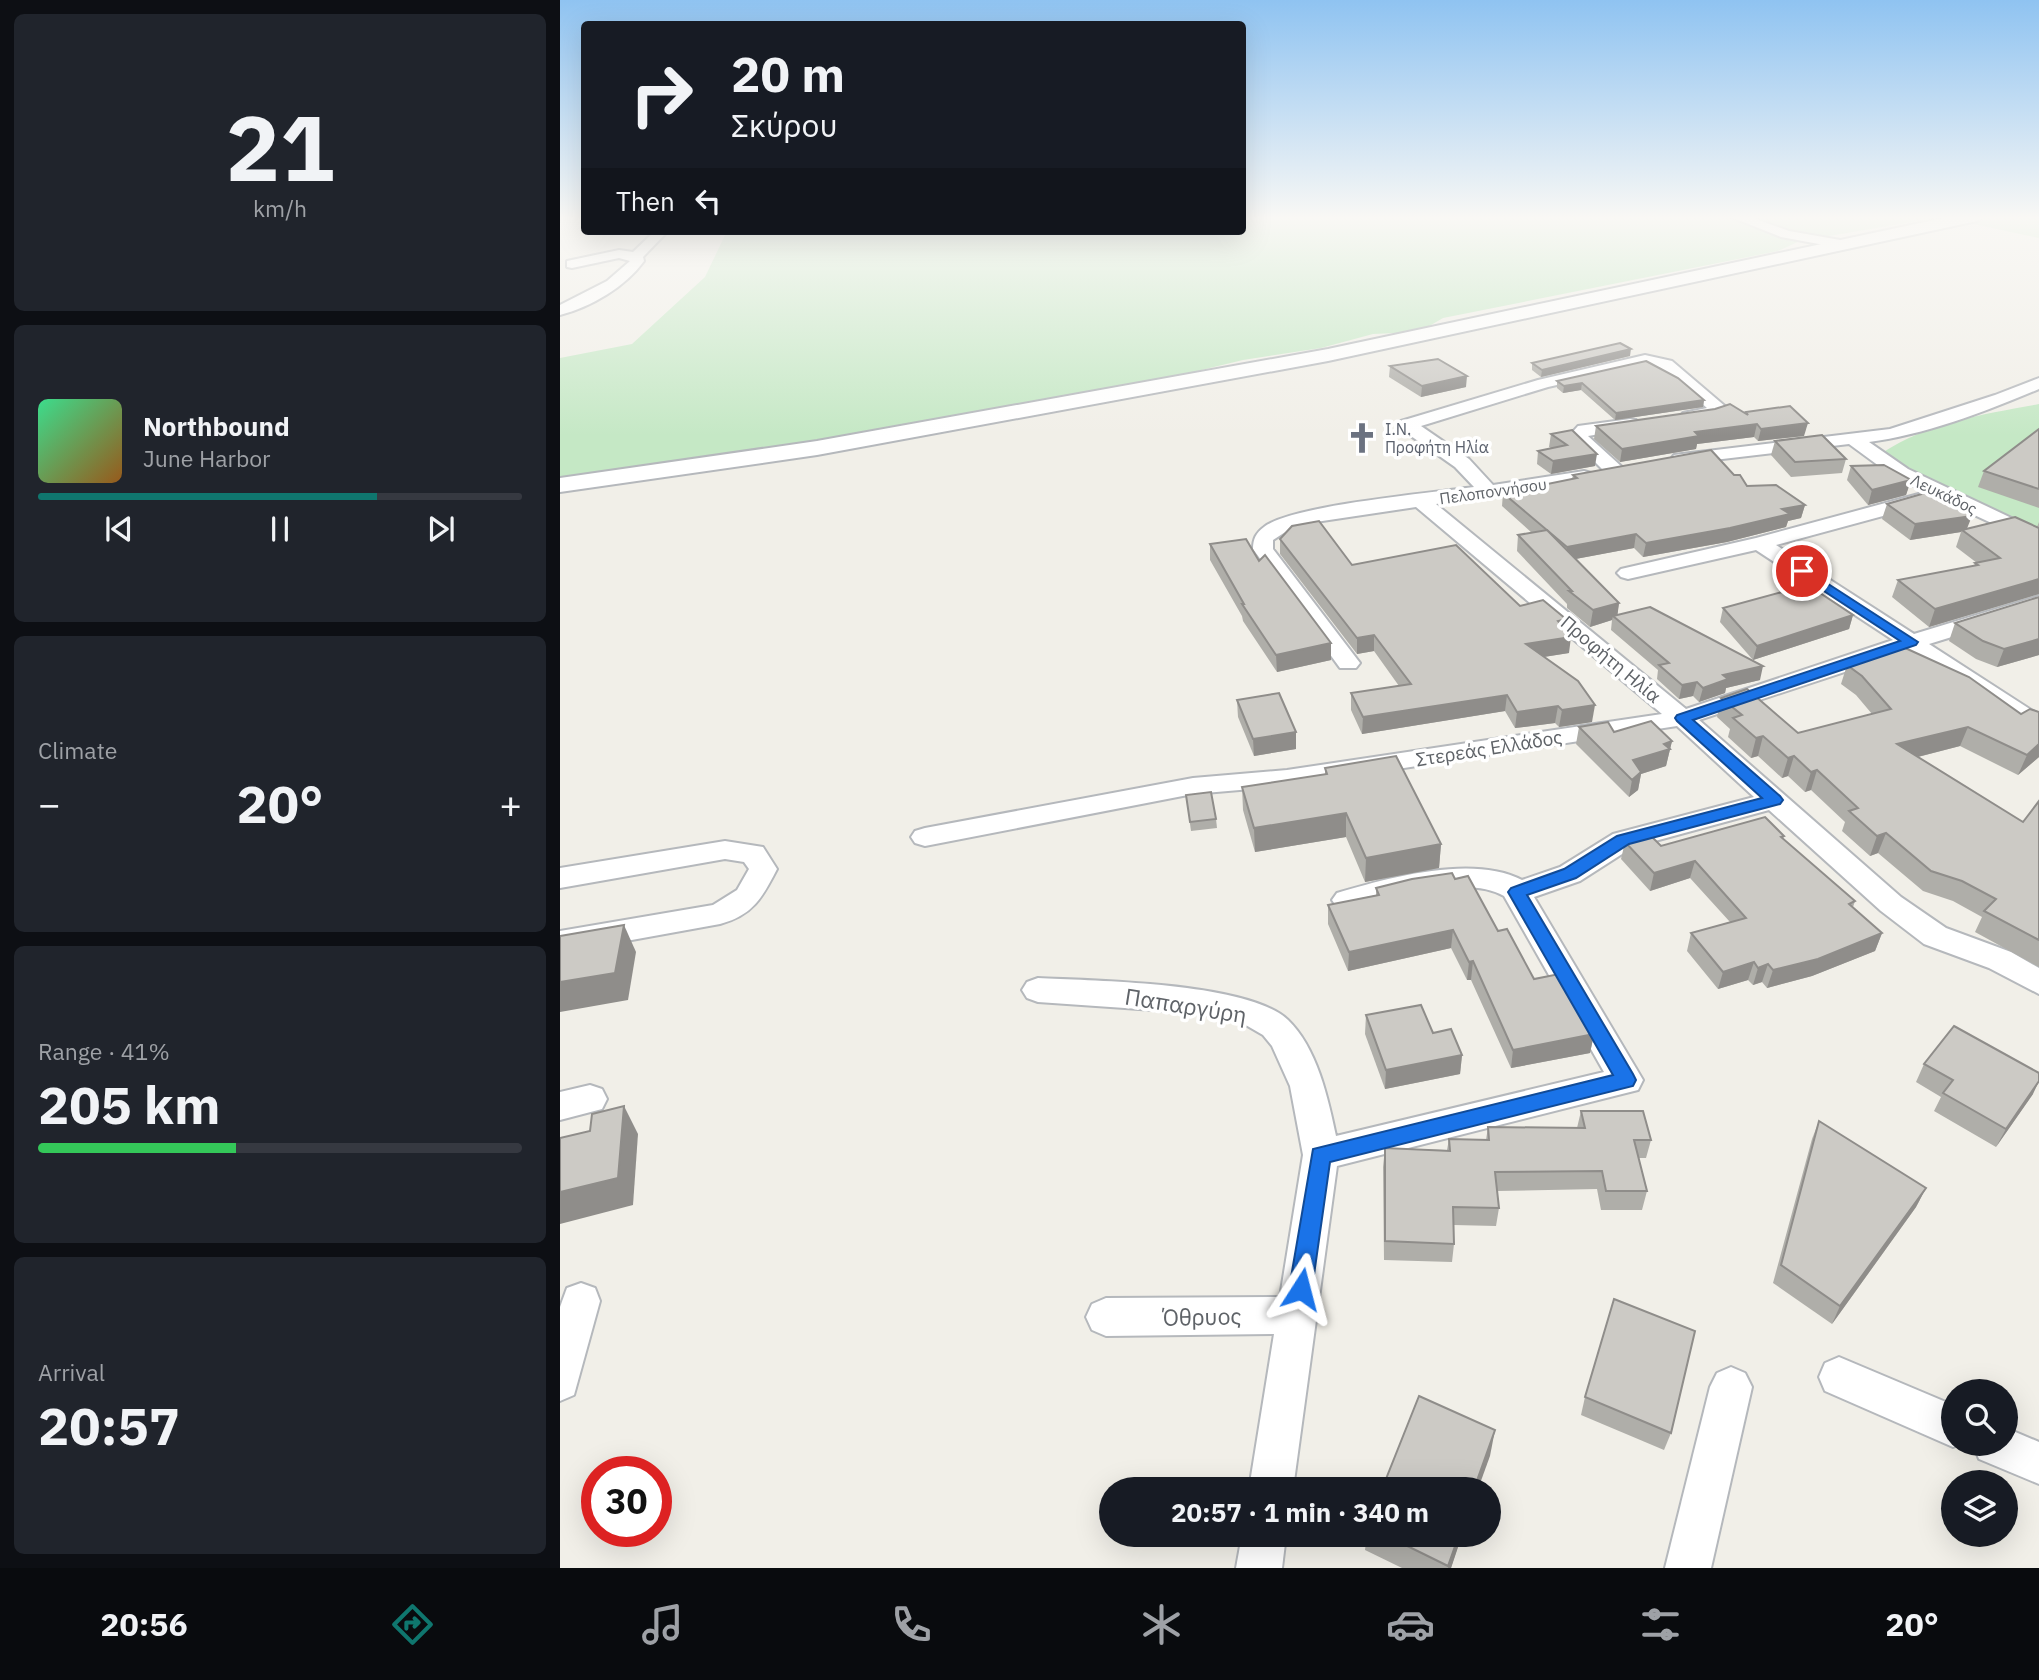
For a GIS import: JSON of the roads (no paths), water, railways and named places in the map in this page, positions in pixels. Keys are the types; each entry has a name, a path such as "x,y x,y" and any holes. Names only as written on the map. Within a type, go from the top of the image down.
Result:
{"street":[{"path":"560,311 604,289"},
{"path":"560,485 817,448 1328,355 1638,289"},
{"path":"1489,492 1462,463 1407,425 1544,383 1645,360 1666,365 1720,411 1671,419"},
{"path":"1657,463 1732,452 1854,440 1908,430 2011,396 2039,383"},
{"path":"1615,471 1581,441 1578,434 1590,429 1644,422"},
{"name":"Λευκάδος","path":"1854,440 1901,473 2039,539"},
{"name":"Πελοποννήσου","path":"1348,663 1263,549 1262,539 1286,523 1308,517 1489,492 1636,467"},
{"path":"1629,573 1759,543 1941,494"},
{"name":"Προφήτη Ηλία","path":"1422,502 1682,718 1891,904 1934,936 2000,961 2039,982"},
{"path":"1759,543 2039,726"},
{"name":"Στερεάς Ελλάδος","path":"925,837 1193,786 1287,778 1682,718 1911,642 2039,603"},
{"path":"1517,892 1570,874 1623,840 1774,800"},
{"path":"560,878 725,850 753,854 763,869 748,897 720,914 560,942"},
{"path":"1321,1155 1626,1080 1517,892 1509,883 1498,880 1457,879 1347,900"},
{"name":"Παπαργύρη","path":"1038,990 1162,998 1236,1008 1260,1017 1280,1032 1301,1074 1318,1131 1321,1155 1273,1477"},
{"path":"560,1381 581,1301"},
{"name":"Όθρυος","path":"1106,1317 1297,1315"},
{"path":"1839,1377 1941,1421"},
{"path":"1688,1568 1731,1387"},
{"path":"2018,1454 2039,1463"},
{"path":"1259,1568 1262,1547"}],"place":[{"name":"Ι.Ν. Προφήτη Ηλία","path":"1362,438"}]}
